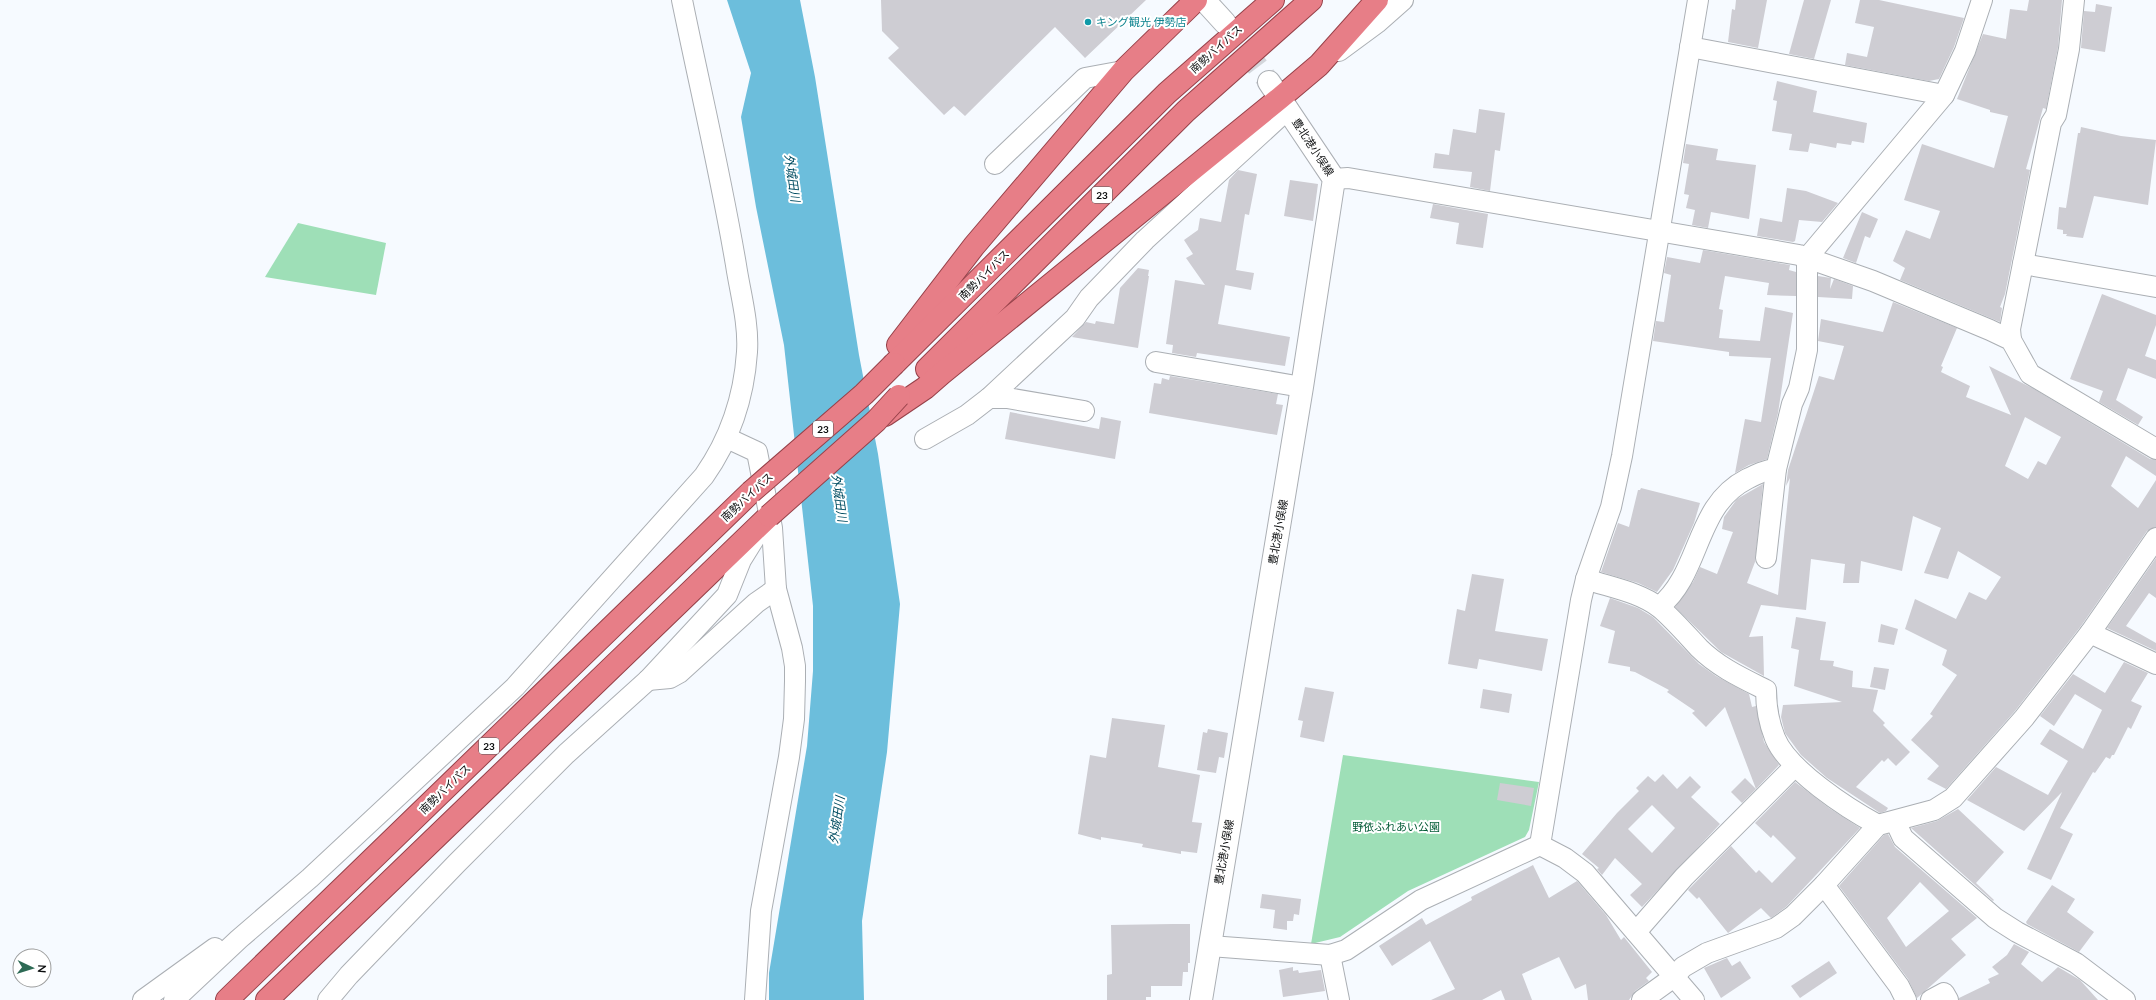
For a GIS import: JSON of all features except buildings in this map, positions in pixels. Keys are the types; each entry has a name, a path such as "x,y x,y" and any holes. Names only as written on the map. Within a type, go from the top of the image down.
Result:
{"highway":[{"path":"864,394 899,342 974,246 1123,71 1196,0"},
{"name":"南勢バイパス","path":"227,1000 751,492 864,394 1167,93 1273,0"},
{"name":"23","path":"267,1000 769,516 876,421 899,396 1186,111 1311,0"},
{"path":"876,421 925,388 1319,64 1377,0"}],"main road":[{"path":"1204,0 1224,23"},
{"name":"豊北港小俣線","path":"1201,1000 1302,387 1334,179 1279,96"}],"street":[{"path":"174,1000 239,939 315,873 515,687 704,476 727,438 740,398 748,351 746,328 731,238 682,0"},
{"path":"1319,64 1377,23 1403,0"},
{"path":"1540,845 1586,579 1611,507 1622,456 1698,0"},
{"path":"1766,558 1776,469 1792,404 1799,388 1807,350 1808,258 1944,95 1965,52 1982,0"},
{"path":"2074,0 2066,64 2056,115 2051,123 2010,328 2011,340 2030,374 2156,449"},
{"path":"1690,47 1944,95"},
{"path":"995,164 1085,78 1123,71"},
{"path":"925,439 967,414 989,398 1075,318 1089,298 1279,96"},
{"path":"1334,179 1348,178 1799,254 1873,281 2011,340"},
{"path":"2023,264 2156,287"},
{"path":"1156,362 1302,387"},
{"path":"989,398 1007,398 1084,411"},
{"path":"727,438 757,452 772,528 776,589 795,666 794,719 789,757 761,911 755,1000"},
{"path":"1659,607 1671,596 1686,572 1716,505 1736,485 1764,470 1776,469"},
{"path":"328,1000 349,975 566,754 648,680 727,595 741,560 769,516"},
{"path":"1642,1000 1674,977 1683,967 1707,953 1776,928 1793,916 1886,823 1934,810 1952,798 2024,718 2090,633 2156,538"},
{"path":"1586,579 1644,599 1659,607 1699,648 1727,670 1766,690 1766,704 1776,739 1796,766 1828,793 1856,813 1886,823 1995,918 2017,932 2076,963 2125,1000"},
{"path":"648,680 670,678 679,673 756,603 776,589"},
{"path":"2090,633 2156,664"},
{"path":"1636,932 1684,877 1796,766"},
{"path":"1540,845 1566,858 1585,873 1694,1000"},
{"path":"1210,946 1330,955 1346,950 1421,900 1540,845"},
{"path":"1824,886 1899,986 1906,1000"},
{"path":"143,1000 212,948 239,939"},
{"path":"1330,955 1339,1000"},
{"path":"1931,1000 1944,993 1948,1000"}],"green space":[{"path":"298,223 386,243 376,295 265,277"},
{"name":"野依ふれあい公園","path":"1343,755 1539,782 1529,830 1525,837 1408,891 1340,937 1311,944"}],"water":[{"name":"外城田川","path":"727,0 800,0 815,77 859,355 878,454 900,604 887,752 862,921 864,1000 769,1000 769,973 807,746 813,671 813,606 784,345 756,207 741,117 751,73"}],"tunnel":[{"path":"1225,23 1269,82"}],"place":[{"name":"キング観光 伊勢店","path":"1088,22"}]}
